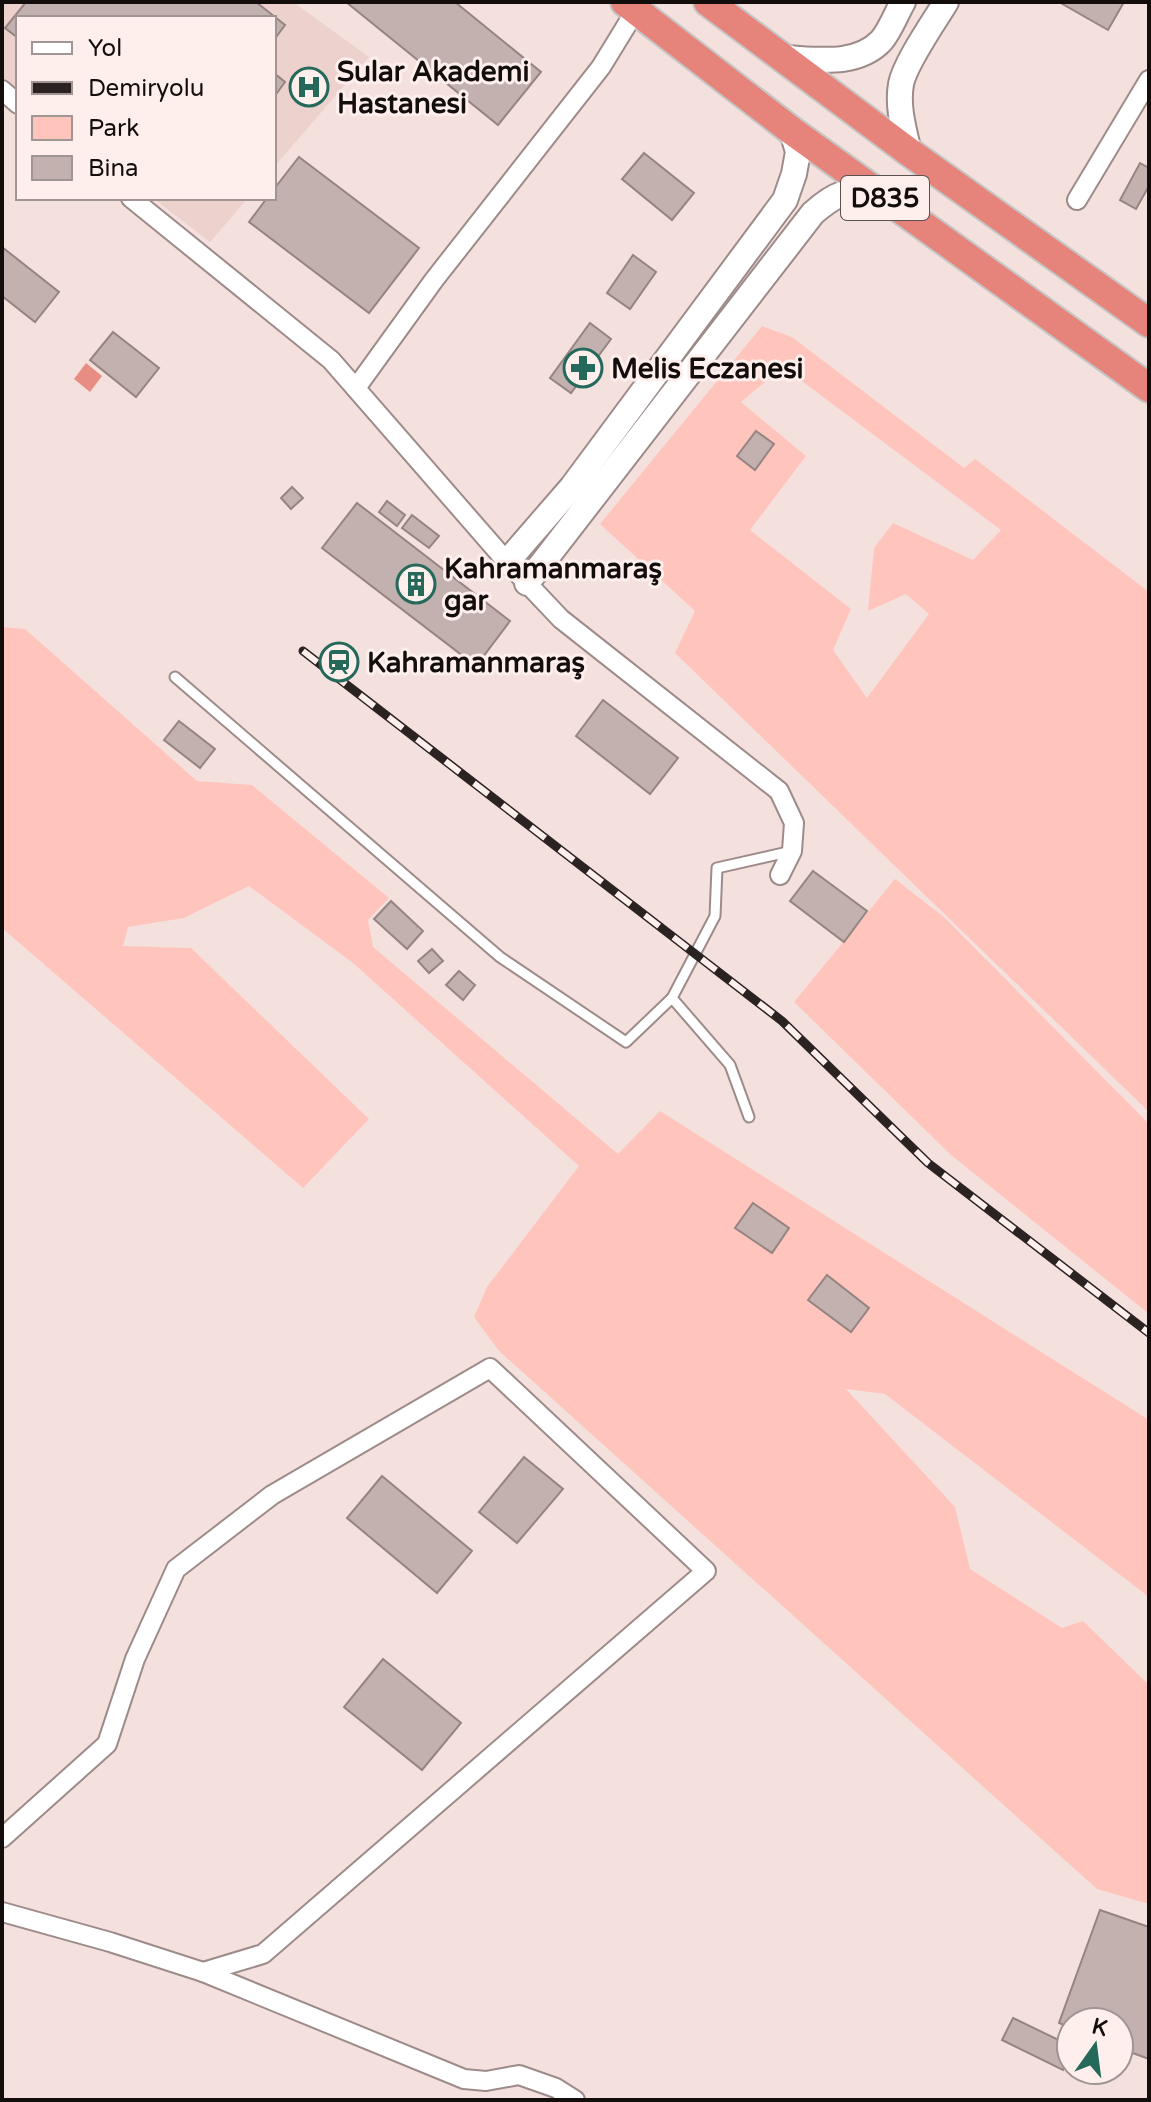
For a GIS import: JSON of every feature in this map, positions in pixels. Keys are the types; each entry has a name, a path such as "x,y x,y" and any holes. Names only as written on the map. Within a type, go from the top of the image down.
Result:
{"highway":[{"name":"D835","path":"708,2 909,152 1149,323"},
{"name":"D835","path":"630,6 792,131 1149,388"}],"main road":[{"path":"783,58 831,60 855,57 881,41 903,2"},
{"path":"909,152 900,111 901,82 946,2"},
{"path":"507,562 572,487 785,200 798,152 792,131"},
{"path":"527,583 813,213 830,198 853,191 876,192"}],"street":[{"path":"356,388 434,280 601,67 630,6"},
{"path":"1077,200 1149,80"},
{"path":"133,200 331,360 507,562 561,619 779,791 794,823 792,851 780,875"},
{"path":"2,1838 107,1744 135,1659 176,1569 272,1495 490,1368 706,1571 263,1954 203,1972"},
{"path":"2,1912 203,1972 464,2079 486,2081 519,2075 556,2088 575,2100"}],"lane":[{"path":"175,677 500,957 626,1042 672,998 715,916 717,868 792,851"},
{"path":"672,998 730,1065 749,1117"}],"shaded area":[{"name":"Sular Akademi Hastanesi","path":"2,2 293,2 369,57 276,165 276,16 16,16 16,91 2,80"},
{"path":"156,200 246,200 210,242"},
{"path":"86,363 102,376 90,392 74,379"}],"green space":[{"path":"762,326 792,337 964,468 975,459 1149,592 1149,1112 675,653 695,611 600,524","holes":["783,367 1001,530 973,560 893,523 874,548 868,611 906,594 929,614 867,698 833,650 851,609 750,530 806,456 741,402"]},
{"path":"2,627 25,629 197,781 252,785 389,898 368,920 373,947 618,1154 660,1111 1149,1420 1149,1597 885,1394 846,1389 955,1507 970,1569 1062,1628 1083,1621 1149,1685 1149,1904 1097,1889 499,1351 474,1317 487,1287 579,1166 353,963 249,886 184,918 128,927 123,946 191,948 369,1119 303,1188 2,928"},
{"path":"895,879 945,918 1149,1124 1149,1314 951,1155 794,1002"}],"building":[{"path":"26,2 256,2 274,16 16,16 16,36 5,28"},
{"path":"346,2 455,2 541,72 498,125"},
{"path":"1059,2 1124,2 1108,30"},
{"path":"276,18 285,25 276,37"},
{"path":"276,75 285,82 276,94"},
{"path":"644,153 694,193 672,220 622,179"},
{"path":"299,157 419,248 369,313 249,222 266,200 276,200 276,186"},
{"path":"1140,163 1149,168 1149,186 1136,209 1120,200"},
{"path":"2,247 59,292 35,322 2,296"},
{"path":"633,255 656,272 630,309 607,293"},
{"path":"590,323 611,339 571,393 550,378"},
{"path":"113,332 159,368 136,397 90,360"},
{"path":"756,431 774,444 755,470 737,456"},
{"path":"292,487 303,498 291,509 281,498"},
{"path":"387,501 405,515 397,526 379,512"},
{"name":"Kahramanmaraş gar","path":"357,503 510,621 476,666 322,548"},
{"path":"412,515 439,536 429,548 402,528"},
{"path":"603,700 678,758 650,794 576,736"},
{"path":"179,721 215,749 200,768 164,740"},
{"path":"813,871 867,911 844,942 790,901"},
{"path":"391,901 423,931 407,949 374,919"},
{"path":"432,949 443,961 429,973 418,961"},
{"path":"459,971 475,985 463,1000 446,985"},
{"path":"753,1203 789,1228 772,1253 735,1228"},
{"path":"827,1275 869,1308 851,1332 808,1300"},
{"path":"524,1457 563,1489 517,1543 479,1512"},
{"path":"382,1476 472,1551 437,1593 347,1518"},
{"path":"383,1659 461,1723 422,1770 344,1707"},
{"path":"1100,1910 1149,1927 1149,2059 1135,2054 1135,2006 1065,2006"},
{"path":"1013,2018 1055,2038 1055,2066 1002,2040"}],"railway":[{"path":"303,651 782,1021 928,1163 1149,1333"}],"place":[{"name":"Sular Akademi Hastanesi","path":"309,87"},
{"name":"Melis Eczanesi","path":"583,368"},
{"name":"Kahramanmaraş gar","path":"416,584"},
{"name":"Kahramanmaraş","path":"339,662"}]}
